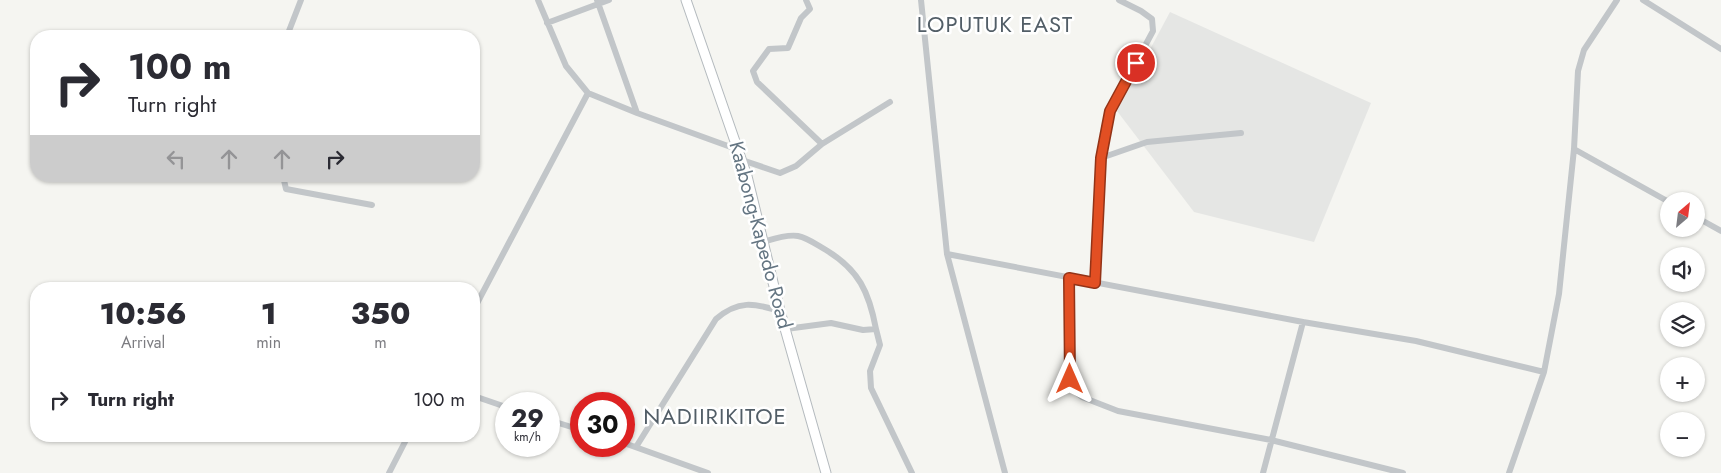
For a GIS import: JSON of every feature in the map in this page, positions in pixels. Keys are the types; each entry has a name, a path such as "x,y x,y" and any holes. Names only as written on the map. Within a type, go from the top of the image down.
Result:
{"main road":[{"name":"Kaabong-Kapedo Road","path":"686,0 742,160 780,312 826,473"}],"street":[{"path":"289,30 301,0"},
{"path":"538,0 566,66 588,92 637,113 739,150"},
{"path":"547,23 597,2 609,0"},
{"path":"806,0 810,9 801,18 788,48 769,49 753,71 757,82 822,144"},
{"path":"920,0 947,254 1005,473"},
{"path":"1095,283 1101,158 1110,111 1153,31 1152,19 1119,0"},
{"path":"1510,473 1544,372 1559,294 1574,149 1578,71 1584,50 1617,0"},
{"path":"1643,0 1721,49"},
{"path":"597,2 637,113"},
{"path":"480,297 588,92"},
{"path":"742,160 780,173 796,166 822,144 890,102"},
{"path":"1101,158 1147,142 1241,133"},
{"path":"1574,149 1660,197"},
{"path":"284,182 286,189 372,205"},
{"path":"1705,222 1721,231"},
{"path":"763,242 797,236 813,242 843,261 862,284 872,309 880,345 870,371 871,388 912,473"},
{"path":"947,254 1303,322 1416,341 1544,372"},
{"path":"1069,278 1070,379 1073,390 1093,403 1118,411 1271,440 1403,473"},
{"path":"708,473 636,447 716,319 734,307 746,304 757,304 780,312"},
{"path":"786,329 832,322 863,330 876,329"},
{"path":"1263,473 1303,322"},
{"path":"480,398 495,403"},
{"path":"388,473 405,442"}],"shaded area":[{"path":"1170,12 1371,103 1314,242 1194,212 1117,111"}],"district":[{"name":"LOPUTUK EAST","path":"995,24"},
{"name":"NADIIRIKITOE","path":"715,416"}],"route":[{"path":"1070,379 1069,278 1095,283 1101,158 1110,111 1136,63"}]}
